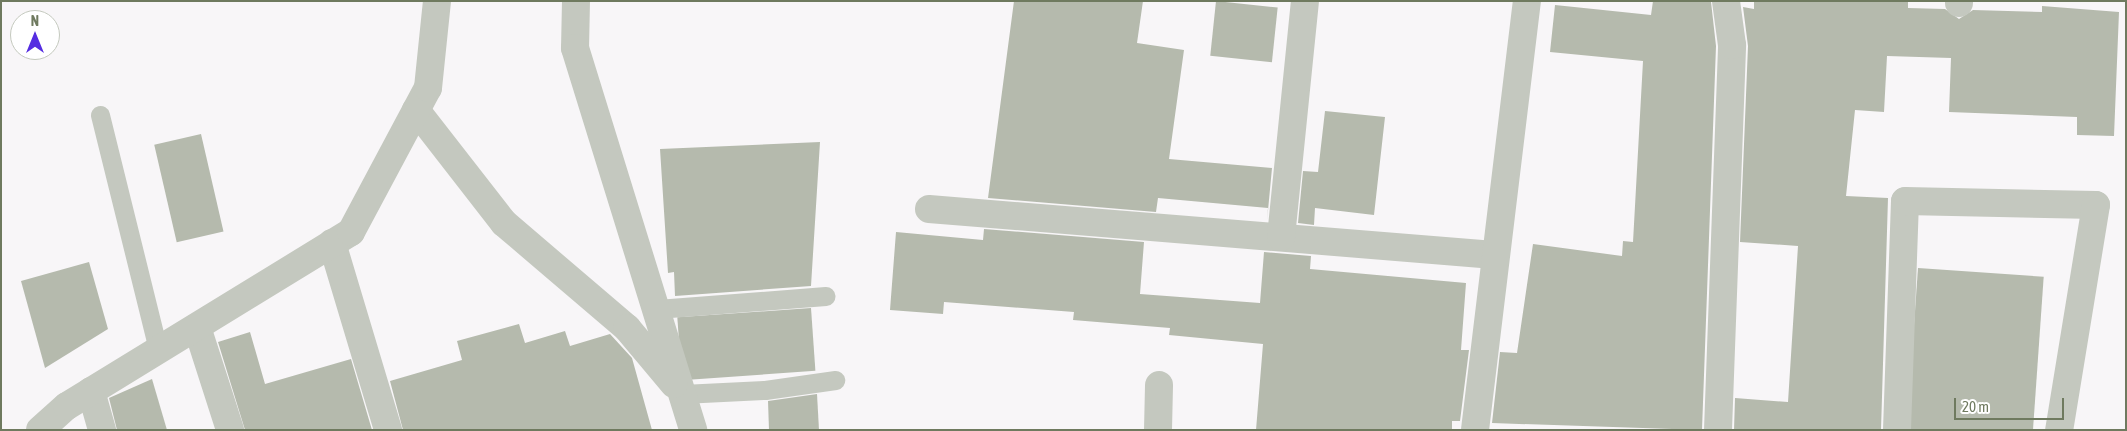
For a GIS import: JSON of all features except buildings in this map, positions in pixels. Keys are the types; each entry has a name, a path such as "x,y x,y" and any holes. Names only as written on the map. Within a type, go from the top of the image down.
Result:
{"street":[{"path":"40,430 91,392 351,232 428,88 437,1"},
{"path":"576,1 575,48 693,430"},
{"path":"1281,237 1304,1"},
{"path":"1475,430 1494,255 1527,1"},
{"path":"1718,430 1732,45 1726,1"},
{"path":"416,110 504,223 627,328 682,394"},
{"path":"1897,430 1905,201 2096,205 2059,430"},
{"path":"930,209 1494,255"},
{"path":"332,243 388,430"},
{"path":"197,328 230,430"},
{"path":"1158,430 1159,385"},
{"path":"91,392 102,430"}],"lane":[{"path":"100,115 158,350"},
{"path":"657,309 825,296"},
{"path":"682,394 766,390 835,380"}]}
